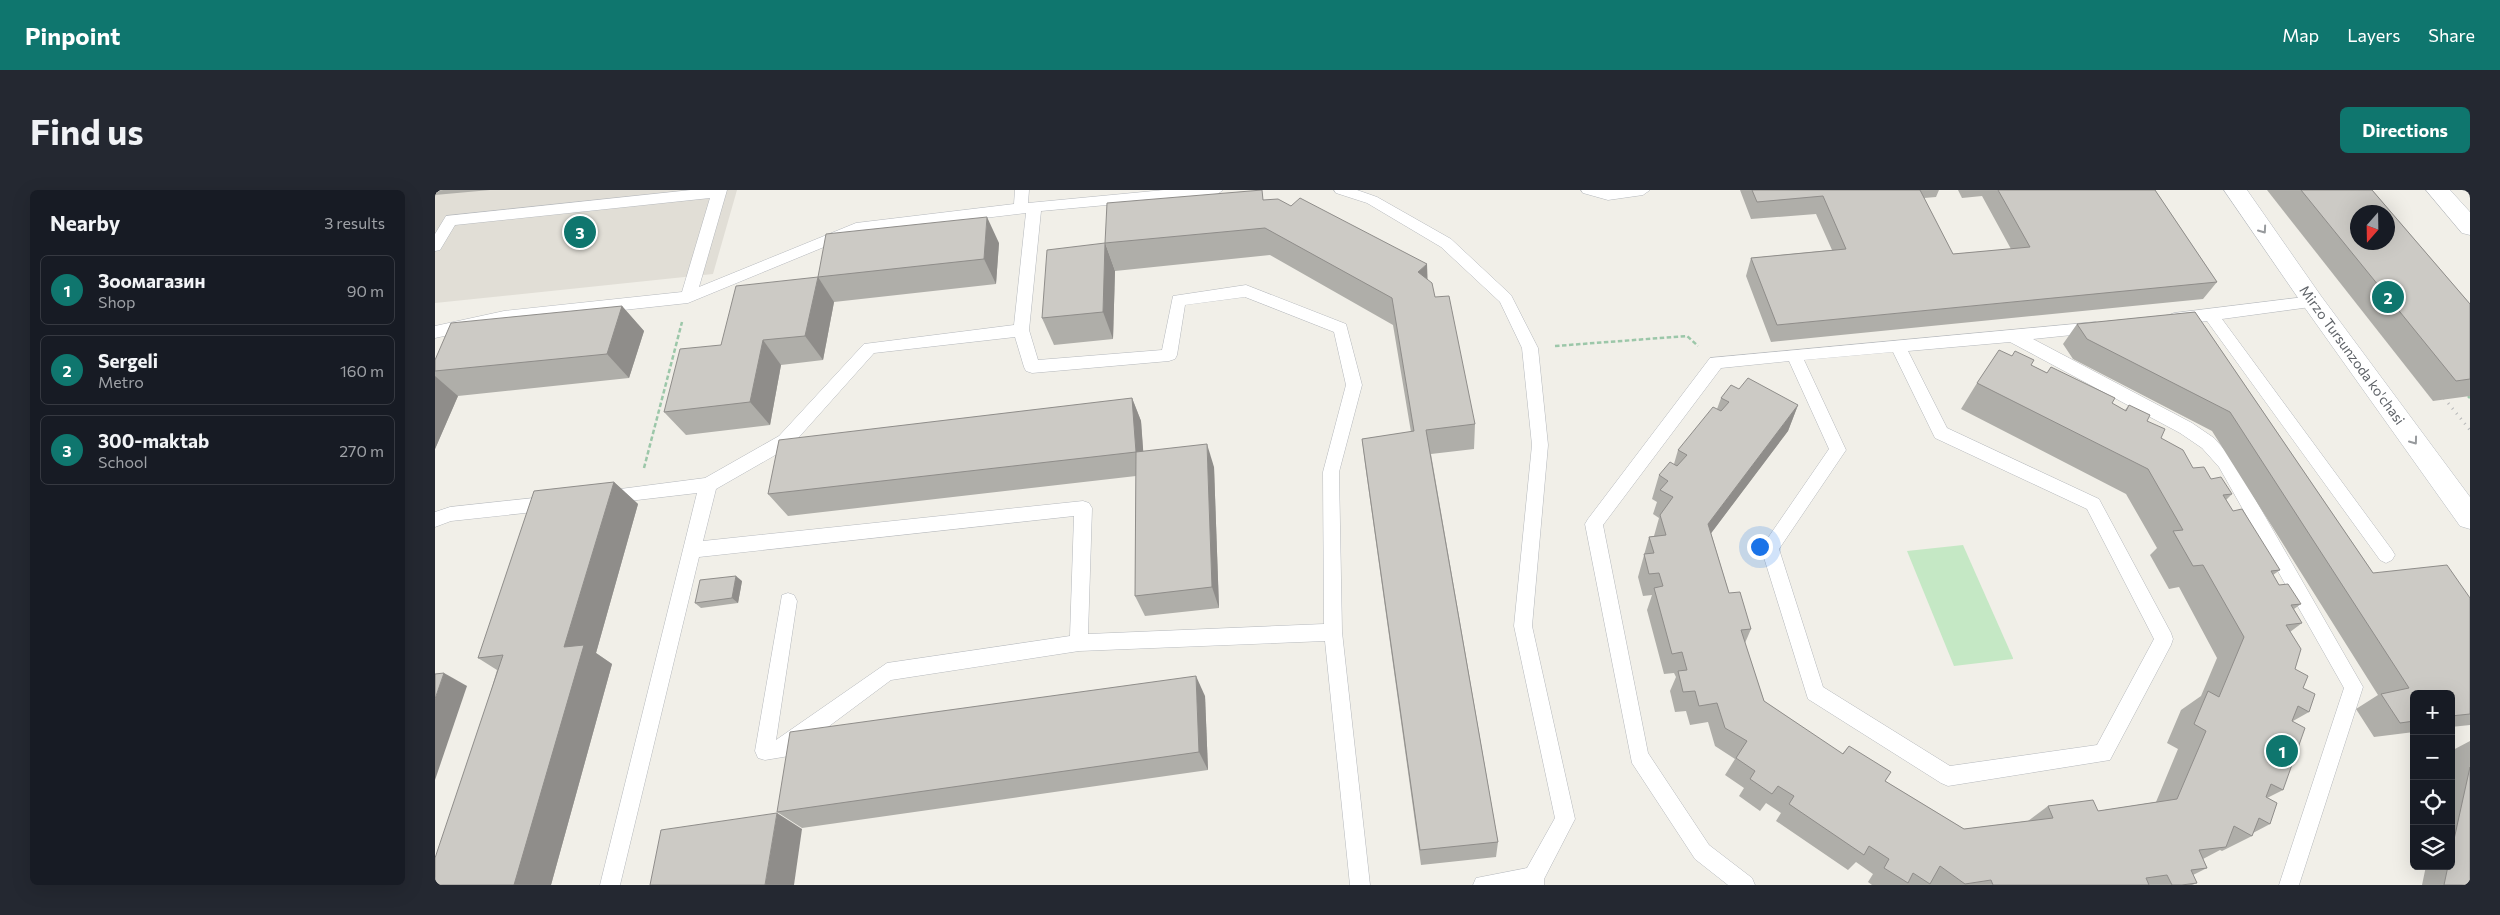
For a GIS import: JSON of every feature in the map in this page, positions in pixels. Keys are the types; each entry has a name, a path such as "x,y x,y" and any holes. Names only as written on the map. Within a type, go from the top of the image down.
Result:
{"main road":[{"name":"Mirzo Tursunzoda ko'chasi","path":"2235,190 2313,302 2470,518"},
{"path":"2437,190 2470,227"}],"lane":[{"path":"1022,190 1027,208 1021,330 1032,367 1169,355 1178,300 1246,291 1341,328 1354,384 1331,472 1333,632 1360,885"},
{"path":"435,332 504,317 688,297 856,228 1027,208 1216,190"},
{"path":"1341,190 1372,200 1446,242 1506,299 1530,348 1540,446 1523,626 1565,819 1534,881 1483,885"},
{"path":"1588,190 1609,195 1643,190"},
{"path":"435,246 451,220 720,191 688,297"},
{"path":"2161,320 2313,302"},
{"path":"2211,315 2386,554"},
{"path":"1745,885 1701,852 1639,756 1594,524 1716,362 2112,326"},
{"path":"589,499 708,486 785,441 870,348 1021,330"},
{"path":"2013,336 2186,428 2208,443 2225,462 2354,688 2289,885"},
{"path":"1794,355 1838,450 1770,548 1815,693 1948,776 2103,753 2164,639 2093,504 1941,433 1897,345"},
{"path":"610,885 708,486"},
{"path":"435,520 450,514 569,501"},
{"path":"693,550 1083,508 1079,644"},
{"path":"788,601 765,751 782,749 887,672 1079,644 1333,632"}],"path":[{"path":"638,493 688,297"},
{"path":"1530,348 1687,336 1716,362"}],"shaded area":[{"path":"435,190 737,190 713,274 435,303"}],"green space":[{"path":"1963,545 2013,659 1954,666 1907,551"}],"building":[{"path":"1262,190 1263,200 1278,199 1291,206 1300,198 1427,264 1418,272 1432,283 1435,297 1449,296 1475,424 1426,430 1498,842 1420,850 1362,439 1414,431 1392,298 1265,228 1105,243 1107,203"},
{"path":"1752,190 1920,190 1953,254 2030,247 1998,190 2155,190 2217,282 1777,325 1751,258 1846,249 1823,196 1757,202"},
{"path":"2301,190 2372,190 2385,205 2350,205 2350,250 2395,250 2395,217 2470,304 2470,379 2456,381"},
{"path":"987,217 984,259 818,277 826,234"},
{"path":"1105,243 1103,312 1042,318 1047,250"},
{"path":"818,277 805,336 763,340 750,402 664,412 680,349 721,345 736,286"},
{"path":"622,306 607,354 435,371 435,360 451,323"},
{"path":"2195,312 2373,573 2447,565 2470,598 2470,714 2455,716 2455,690 2410,690 2410,722 2400,723 2381,694 2409,688 2230,412 2087,339 2077,324"},
{"path":"1999,350 2012,356 2015,351 2034,360 2031,365 2047,373 2051,367 2115,398 2112,403 2126,411 2129,405 2150,415 2147,421 2165,429 2161,438 2183,450 2193,468 2204,467 2211,479 2221,477 2232,494 2223,495 2233,511 2242,509 2280,570 2271,571 2279,585 2288,584 2301,604 2291,605 2302,623 2286,625 2301,649 2295,669 2308,676 2303,688 2315,694 2309,712 2298,706 2292,721 2305,728 2283,790 2271,784 2266,797 2277,803 2270,824 2259,818 2252,836 2234,826 2226,847 2199,850 2207,868 2191,870 2197,883 2172,885 2167,875 2146,878 2149,885 1993,885 1991,880 1965,884 1940,866 1930,884 1913,873 1908,883 1884,868 1889,859 1869,846 1864,855 1789,804 1794,796 1778,786 1772,794 1750,779 1755,771 1736,758 1747,741 1725,728 1717,703 1699,706 1695,691 1683,692 1678,671 1687,670 1682,652 1672,654 1654,588 1663,586 1659,573 1649,574 1644,554 1654,553 1649,537 1666,535 1660,515 1673,497 1660,490 1668,481 1659,475 1670,462 1677,466 1687,455 1678,450 1713,407 1721,411 1729,402 1721,398 1731,385 1739,389 1748,378 1798,405 1708,524 1729,593 1740,592 1751,629 1741,630 1764,701 1843,754 1849,746 1891,772 1885,781 1964,829 2053,818 2048,806 2093,800 2098,811 2177,799 2206,731 2194,724 2208,691 2219,697 2244,637 2203,565 2193,566 2173,531 2183,530 2148,469 1977,383"},
{"path":"1132,398 1136,452 768,494 779,440"},
{"path":"1207,444 1212,587 1135,596 1136,452"},
{"path":"614,482 564,647 584,645 514,885 435,885 435,858 503,655 478,658 534,491"},
{"path":"736,576 732,598 695,603 700,580"},
{"path":"444,673 435,699 435,674"},
{"path":"1196,676 1199,752 777,812 790,732"},
{"path":"2470,767 2470,885 2444,885 2447,870 2455,870 2455,835"},
{"path":"777,813 765,885 650,885 661,830"}],"railway":[{"path":"2436,388 2470,430"}],"place":[{"name":"300-maktab","path":"580,232"},
{"name":"Sergeli","path":"2388,297"},
{"name":"Зоомагазин","path":"2282,751"}]}
